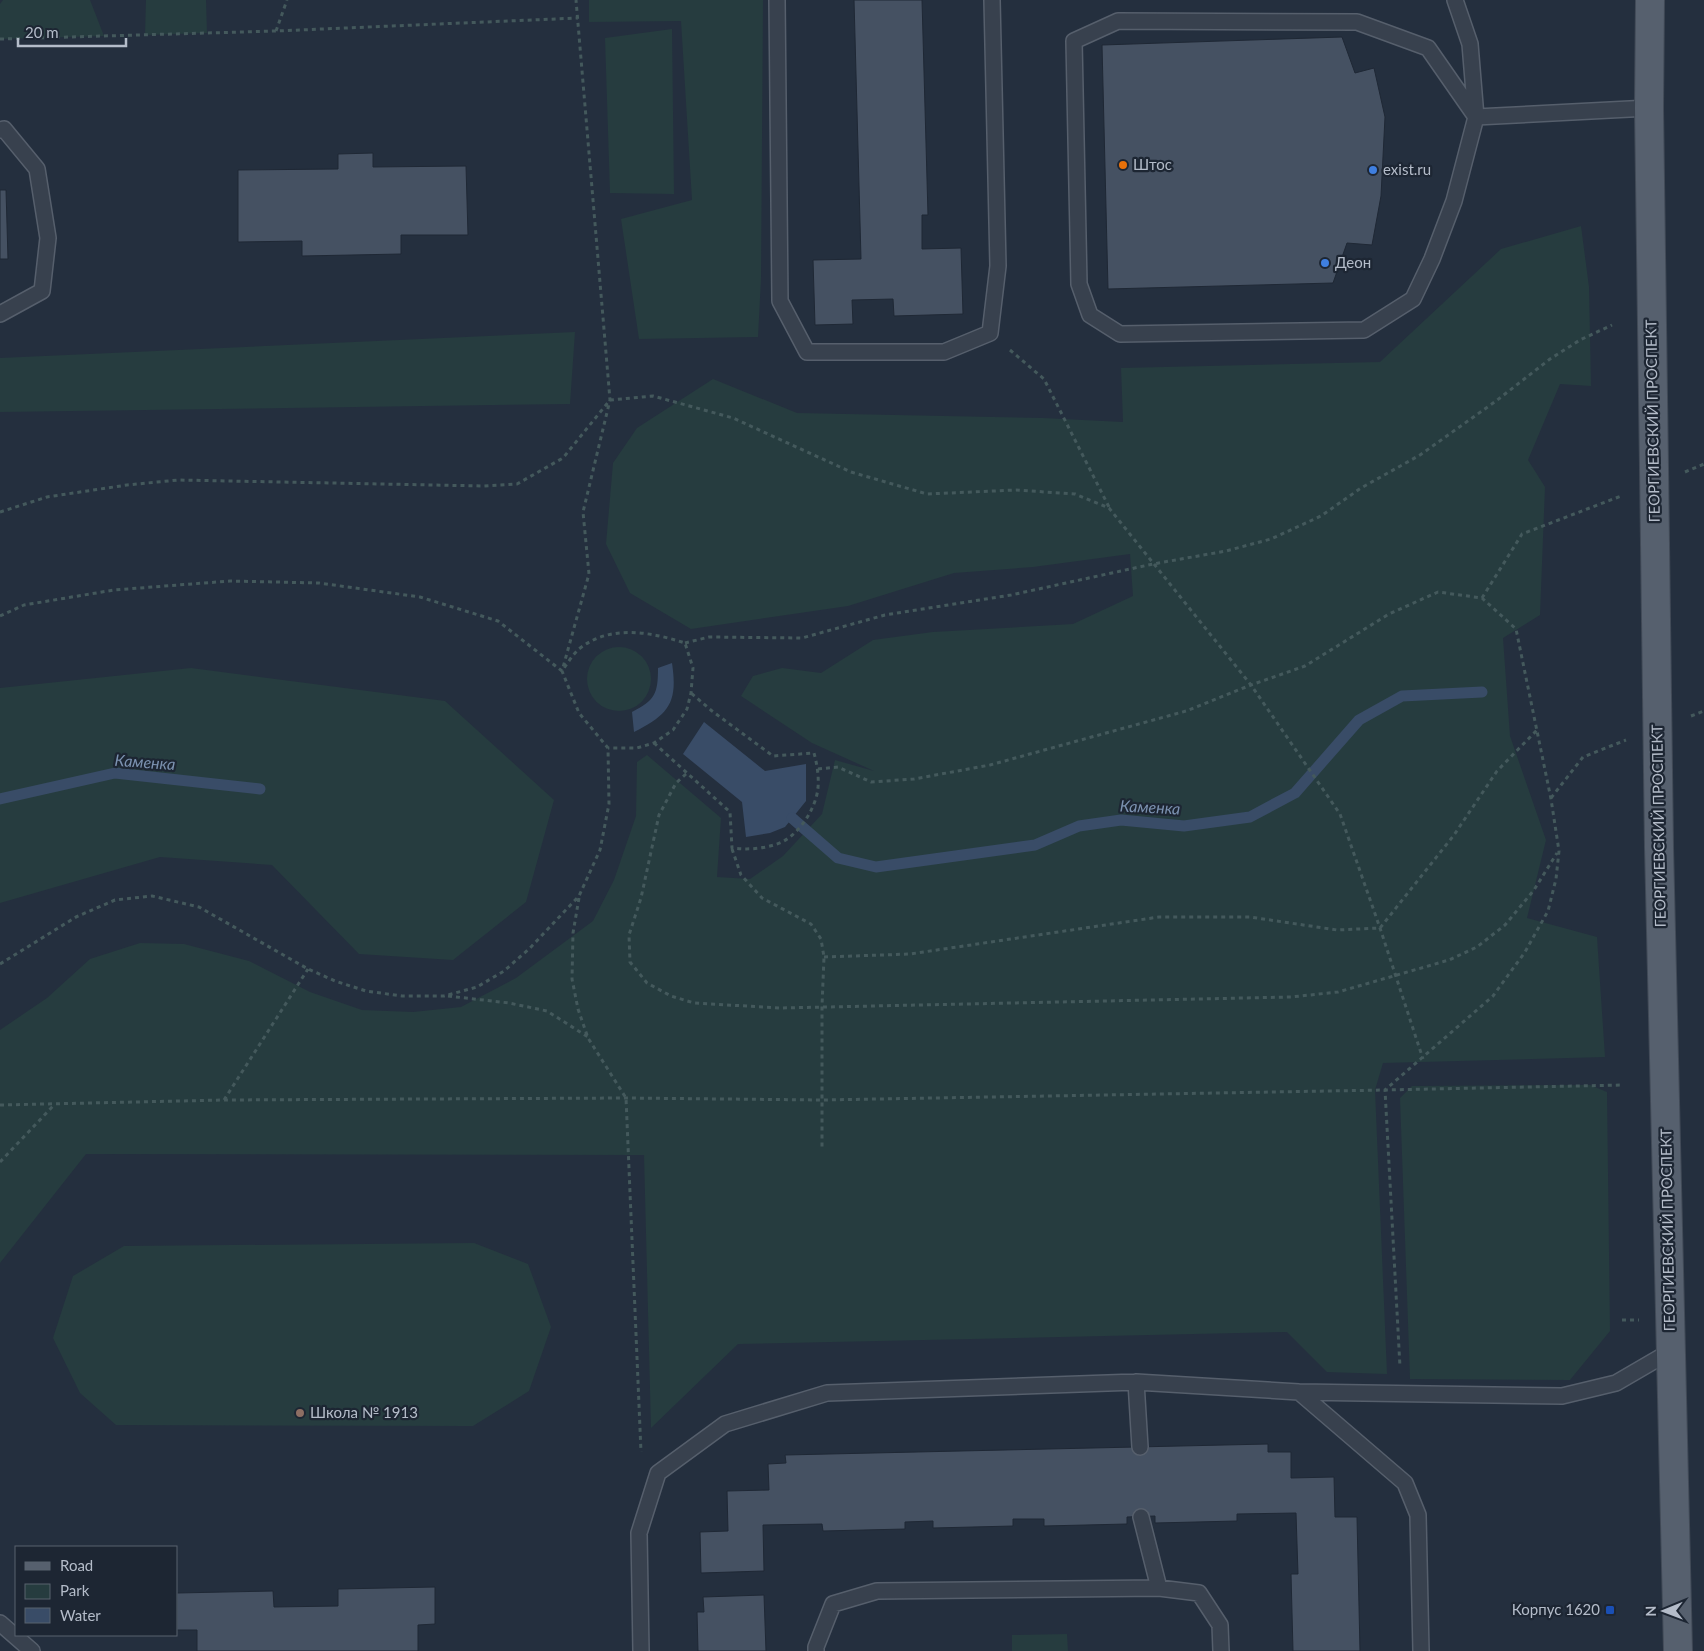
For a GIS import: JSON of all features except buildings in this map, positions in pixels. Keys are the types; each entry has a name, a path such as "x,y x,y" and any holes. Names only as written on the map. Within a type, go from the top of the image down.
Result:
{"main road":[{"name":"ГЕОРГИЕВСКИЙ ПРОСПЕКТ","path":"1650,0 1649,108 1665,471 1659,847 1678,1651"}],"lane":[{"path":"777,0 780,301 807,352 944,352 990,333 998,266 992,0"},
{"path":"1455,0 1470,44 1476,117 1454,201 1432,259 1413,299 1364,330 1120,334 1090,315 1079,284 1074,41 1118,21 1357,22 1428,48 1476,117"},
{"path":"1476,117 1649,108"},
{"path":"0,130 4,130 37,169 48,238 42,291 0,314"},
{"path":"642,1651 638,1533 658,1473 725,1424 827,1393 1136,1382 1299,1392 1562,1396 1616,1383 1671,1351"},
{"path":"1136,1382 1140,1447"},
{"path":"1299,1392 1405,1483 1418,1515 1421,1651"},
{"path":"1141,1517 1160,1588"},
{"path":"816,1651 833,1604 877,1591 1160,1588 1199,1593 1220,1625 1220,1651"},
{"path":"0,1623 32,1651"}],"path":[{"path":"276,30 287,0"},
{"path":"562,670 589,574 583,512 610,400 576,0"},
{"path":"0,39 578,18"},
{"path":"562,670 578,650 598,638 631,632 659,634 685,643 709,636 802,638 885,615 1011,595 1153,564 1226,551 1271,539 1321,516 1361,488 1420,455 1496,401 1550,359 1580,340 1612,325"},
{"path":"990,333 1044,379 1109,508 1251,685 1340,814 1423,1059"},
{"path":"0,512 47,497 127,485 178,480 484,486 517,484 563,458 610,400 653,396 733,418 851,472 927,494 1016,490 1076,494 1109,508"},
{"path":"1665,471 1704,464"},
{"path":"1482,598 1522,534 1622,496"},
{"path":"0,616 24,605 114,590 230,581 319,583 420,598 498,621 562,670 579,713 608,748 609,804 600,850 579,896 573,932 572,979 578,1009 588,1038 626,1098 641,1455 658,1473"},
{"path":"818,769 838,766 871,782 914,779 990,765 1186,711 1305,666 1389,614 1438,592 1482,598 1516,629 1551,798 1559,851 1556,879 1548,911 1525,952 1493,996 1386,1090"},
{"path":"608,748 637,748 654,743 673,730 687,709 691,693 693,668 685,643"},
{"path":"691,693 773,756 814,753 818,769 818,789 812,808 800,827 782,841 750,850 732,848"},
{"path":"1685,718 1704,711"},
{"path":"824,957 910,954 1159,917 1250,917 1337,930 1380,928 1454,835 1497,771 1538,730"},
{"path":"1551,798 1583,757 1629,739"},
{"path":"654,743 730,812 732,848 741,875 762,898 811,924 820,939 824,957 822,1150"},
{"path":"686,774 676,783 659,815 641,898 629,935 630,962 647,983 671,996 694,1003 780,1008 1291,998 1338,992 1449,960 1477,948 1505,925 1517,911 1534,890 1559,851"},
{"path":"0,964 76,917 115,900 152,896 199,907 335,981 366,991 402,996 444,996 509,1003 547,1011 588,1038"},
{"path":"444,996 477,987 504,971 530,948 579,896"},
{"path":"224,1100 308,968"},
{"path":"0,1105 224,1100 626,1098 822,1100 1622,1084"},
{"path":"1386,1090 1402,1394"},
{"path":"0,1162 54,1104"}],"green space":[{"path":"3,0 90,0 104,36 0,39 0,4"},
{"path":"146,0 206,0 207,33 145,35"},
{"path":"589,0 763,0 761,279 758,337 639,339 621,219 692,200 681,21 589,22"},
{"path":"672,29 674,194 610,193 605,38"},
{"path":"1581,226 1589,287 1591,386 1560,384 1528,460 1545,487 1540,615 1503,638 1510,736 1546,840 1527,918 1597,937 1605,1057 1383,1063 1375,1090 1387,1374 1327,1372 1287,1332 738,1344 651,1428 644,1155 86,1154 0,1263 0,1030 47,998 90,959 140,943 184,944 249,961 310,992 362,1010 413,1012 461,1007 516,978 593,921 614,880 636,816 637,762 647,755 721,818 717,877 750,879 783,856 822,814 835,760 874,771 812,743 741,696 753,676 782,668 821,673 873,640 933,632 1073,624 1133,596 1130,554 1033,567 954,573 848,606 691,629 630,593 606,544 613,463 637,428 713,379 797,413 1043,418 1123,422 1121,368 1380,362 1501,249"},
{"path":"575,332 570,404 0,412 0,358"},
{"path":"619,647 637,652 642,656 646,661 651,679 646,697 642,702 637,706 619,711 601,706 596,702 592,697 587,679 592,661 596,656 601,652"},
{"path":"191,668 445,701 554,800 526,902 453,960 359,954 272,865 160,857 0,903 0,688"},
{"path":"1590,1085 1607,1092 1610,1331 1570,1380 1410,1379 1400,1098 1412,1086"},
{"path":"474,1243 528,1264 551,1327 529,1391 473,1426 116,1425 80,1393 53,1338 73,1276 124,1246"},
{"path":"1067,1634 1068,1651 1012,1651 1012,1635"}],"water":[{"path":"672,663 674,688 668,706 656,719 634,732 632,712 646,704 654,695 658,668"},
{"path":"704,722 765,771 806,764 806,801 785,827 770,833 746,837 742,802 683,754"}],"waterway":[{"name":"Каменка","path":"792,818 838,858 876,867 1035,845 1079,826 1121,820 1184,826 1250,817 1295,793 1359,720 1402,696 1482,692"},
{"name":"Каменка","path":"0,799 115,773 260,789"}],"place":[{"name":"Штос","path":"1123,165"},
{"name":"exist.ru","path":"1373,170"},
{"name":"Деон","path":"1325,263"},
{"name":"Школа № 1913","path":"300,1413"},
{"name":"Корпус 1620","path":"1610,1610"}]}
